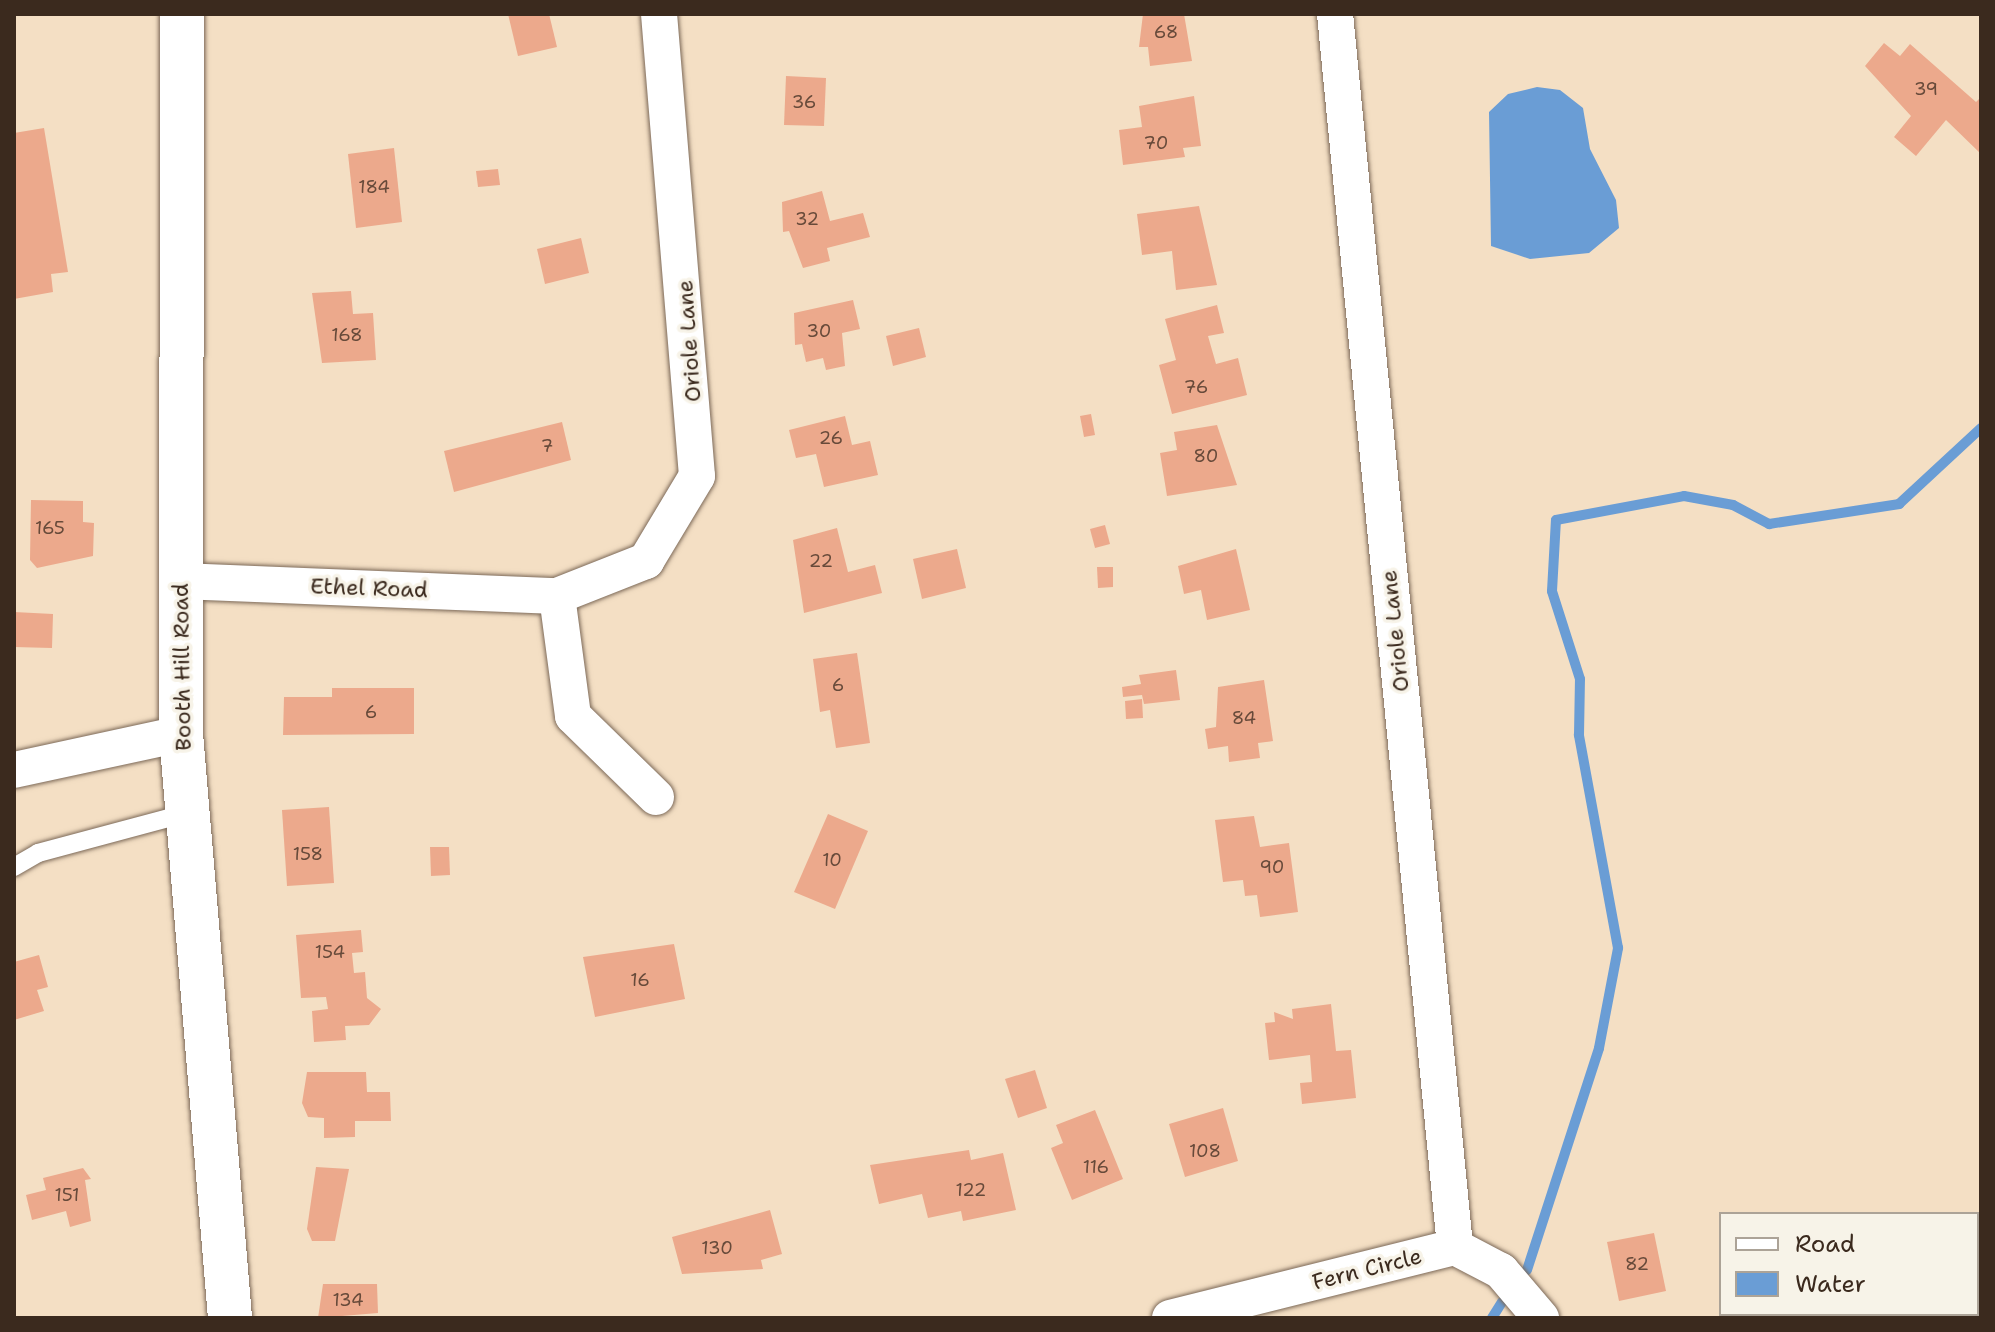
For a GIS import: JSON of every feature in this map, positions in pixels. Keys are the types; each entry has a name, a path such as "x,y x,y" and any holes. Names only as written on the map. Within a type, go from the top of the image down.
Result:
{"street":[{"name":"Booth Hill Road","path":"182,14 181,734 230,1318"},
{"name":"Oriole Lane","path":"557,596 646,561 697,476 659,14"},
{"name":"Oriole Lane","path":"1335,14 1455,1247"},
{"name":"Ethel Road","path":"180,581 557,596"},
{"path":"557,596 573,716 656,797"},
{"path":"14,770 181,734"},
{"path":"1455,1247 1501,1271 1541,1318"},
{"name":"Fern Circle","path":"1170,1318 1455,1247"}],"lane":[{"path":"14,867 38,853 187,813"}],"water":[{"path":"1537,87 1560,90 1583,108 1590,149 1616,200 1619,228 1589,253 1530,259 1491,246 1489,112 1508,94"}],"building":[{"path":"508,14 549,14 557,47 518,56"},
{"path":"1143,14 1184,14 1192,61 1150,66 1148,47 1139,47"},
{"path":"1884,43 1900,56 1910,44 1976,102 1981,97 1981,154 1946,120 1916,156 1894,137 1911,116 1865,66"},
{"path":"786,76 826,78 824,126 784,125"},
{"path":"1194,96 1201,146 1183,148 1185,157 1123,165 1119,130 1142,127 1139,106"},
{"path":"44,128 68,272 51,274 53,292 14,299 14,133"},
{"path":"394,148 402,222 356,228 348,154"},
{"path":"498,169 500,185 478,187 476,171"},
{"path":"822,191 830,221 863,213 870,237 827,248 830,261 803,268 789,231 783,232 782,202"},
{"path":"1199,206 1217,285 1176,290 1172,251 1142,255 1137,214"},
{"path":"581,238 589,273 545,284 537,249"},
{"path":"351,291 353,314 373,313 376,360 322,363 312,293"},
{"path":"853,300 860,329 842,333 845,366 826,370 823,358 806,362 802,344 795,345 794,313"},
{"path":"1217,305 1224,333 1208,336 1216,364 1238,358 1247,395 1172,414 1159,365 1176,360 1165,319"},
{"path":"919,328 926,357 893,366 886,336"},
{"path":"1091,414 1095,435 1084,437 1080,416"},
{"path":"845,416 852,445 870,441 878,475 824,487 816,454 796,458 789,430"},
{"path":"562,422 571,460 454,492 444,451"},
{"path":"1217,425 1237,485 1167,496 1160,453 1177,450 1174,432"},
{"path":"31,500 83,501 83,522 94,523 93,556 37,568 30,560"},
{"path":"1105,525 1110,544 1095,548 1090,529"},
{"path":"837,528 848,572 875,565 882,593 804,613 793,540"},
{"path":"957,549 966,588 922,599 913,559"},
{"path":"1236,549 1250,610 1207,620 1201,590 1184,594 1178,566"},
{"path":"1097,567 1113,567 1113,587 1098,588"},
{"path":"14,612 53,614 52,648 14,647"},
{"path":"857,653 870,743 836,748 830,710 820,712 813,659"},
{"path":"1176,670 1180,700 1144,704 1142,695 1123,697 1122,687 1141,684 1139,675"},
{"path":"1264,680 1273,741 1258,743 1260,758 1229,762 1228,746 1208,749 1205,729 1216,727 1218,687"},
{"path":"332,688 414,688 414,734 283,735 284,697 332,697"},
{"path":"1142,699 1143,718 1126,719 1125,701"},
{"path":"329,807 334,883 287,886 282,810"},
{"path":"828,814 868,831 835,909 794,892"},
{"path":"1254,816 1260,847 1289,843 1298,912 1260,917 1257,895 1245,896 1243,880 1223,882 1215,820"},
{"path":"430,847 449,847 450,875 431,876"},
{"path":"361,930 363,952 352,953 354,973 365,972 367,998 381,1009 369,1025 345,1026 346,1040 314,1042 312,1011 328,1009 326,997 301,998 296,935"},
{"path":"674,944 685,999 595,1017 583,957"},
{"path":"39,955 48,987 37,990 44,1011 14,1020 14,962"},
{"path":"1331,1004 1336,1051 1351,1050 1356,1098 1302,1104 1300,1083 1312,1082 1310,1055 1269,1060 1265,1023 1275,1022 1274,1012 1293,1019 1292,1009"},
{"path":"1035,1070 1047,1108 1018,1118 1005,1079"},
{"path":"307,1072 366,1072 367,1092 390,1092 391,1121 355,1121 355,1137 324,1138 324,1118 308,1117 302,1103"},
{"path":"1223,1108 1238,1161 1185,1177 1169,1124"},
{"path":"1095,1110 1123,1179 1072,1200 1051,1148 1063,1143 1056,1125"},
{"path":"969,1150 971,1160 1003,1153 1016,1210 963,1221 961,1211 928,1218 922,1194 879,1204 870,1165"},
{"path":"316,1167 349,1169 335,1241 312,1241 307,1229"},
{"path":"83,1168 91,1179 85,1180 91,1221 70,1227 66,1211 32,1220 26,1195 46,1190 43,1178"},
{"path":"770,1210 782,1254 761,1260 763,1269 682,1274 672,1237"},
{"path":"1654,1233 1666,1291 1619,1301 1607,1242"},
{"path":"323,1284 377,1284 378,1313 318,1318"}],"waterway":[{"path":"1527,1270 1599,1048 1618,948 1579,735 1580,679 1552,591 1556,520 1684,496 1733,505 1769,524 1899,504 1981,428"},
{"path":"1492,1318 1502,1302"}]}
